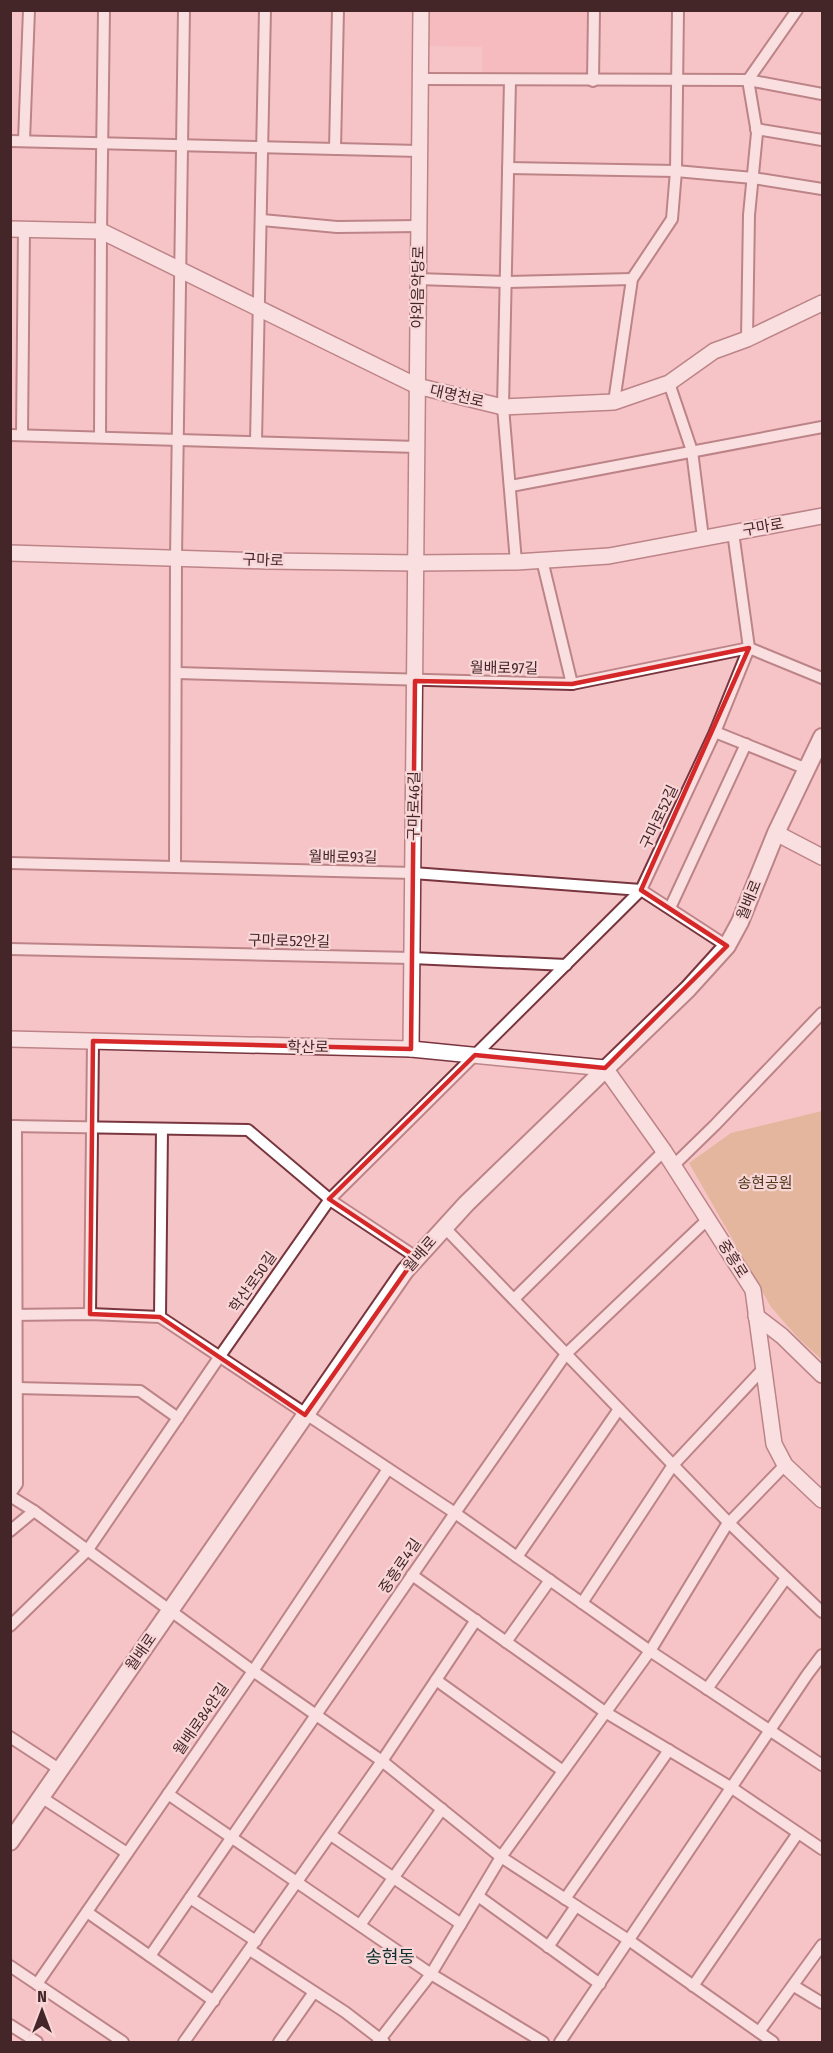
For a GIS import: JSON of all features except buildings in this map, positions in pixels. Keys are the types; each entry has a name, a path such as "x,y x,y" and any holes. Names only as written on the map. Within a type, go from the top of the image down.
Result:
{"main road":[{"name":"야외음악당로","path":"416,563 421,10"},
{"name":"대명천로","path":"17,229 101,231 417,386 503,407 614,402 669,383 714,351 747,339 822,303"},
{"name":"구마로","path":"10,553 416,563 516,562 609,556 822,516"},
{"name":"구마로46길","path":"411,1049 416,563"},
{"name":"월배로","path":"10,1842 394,1284 444,1227 604,1068 688,989 728,946 776,833 822,737"},
{"path":"776,833 822,857"},
{"name":"학산로","path":"10,1039 411,1049 604,1068"},
{"name":"중흥로","path":"604,1068 664,1151 753,1290 774,1444 784,1466 822,1500"},
{"path":"756,1316 782,1336 822,1375"}],"street":[{"path":"24,141 29,10"},
{"path":"100,437 104,10"},
{"path":"175,867 176,558 184,10"},
{"path":"256,441 265,10"},
{"path":"335,149 338,10"},
{"path":"593,81 594,10"},
{"path":"614,402 632,279 672,219 676,171 678,10"},
{"path":"747,339 749,215 756,129 748,80 797,10"},
{"path":"420,79 748,80 822,94"},
{"path":"510,80 503,407 516,562"},
{"path":"756,129 822,140"},
{"path":"10,141 419,151"},
{"path":"508,168 676,171 753,178 822,189"},
{"path":"262,220 337,227 419,226"},
{"path":"17,229 16,435 417,447"},
{"path":"418,279 506,282 632,279"},
{"path":"669,383 692,451 704,538"},
{"path":"511,486 822,427"},
{"name":"구마로52길","path":"475,1055 641,890 715,732 749,648 733,532"},
{"path":"542,560 572,684"},
{"path":"749,648 822,678"},
{"name":"월배로97길","path":"177,673 572,684 749,648"},
{"path":"715,732 807,770"},
{"path":"670,908 746,744"},
{"name":"월배로93길","path":"10,863 413,873 641,890 728,946"},
{"name":"구마로52안길","path":"10,949 412,958 566,965"},
{"path":"673,1166 822,1013"},
{"path":"90,1314 93,1041"},
{"name":"학산로50길","path":"10,1626 87,1551 330,1199 475,1055"},
{"path":"417,1257 330,1199 248,1130 13,1126 13,1315 17,1484 10,1495 253,1671 382,1761 501,1857 630,1941 773,2043"},
{"path":"159,1317 162,1129"},
{"path":"514,1299 664,1151"},
{"name":"중흥로4길","path":"150,1956 317,1716 454,1513 567,1354 708,1219"},
{"path":"444,1227 729,1523 822,1612"},
{"path":"13,1315 90,1314 159,1317 454,1513 650,1651 822,1765"},
{"path":"582,1603 674,1465 764,1369"},
{"path":"16,1388 140,1391 178,1419"},
{"path":"517,1557 619,1409"},
{"path":"189,1898 314,1992 345,2012 380,2042 431,1974 501,1857 650,1651 729,1523 784,1466"},
{"name":"월배로84안길","path":"37,1984 253,1671 388,1469"},
{"path":"10,1531 34,1511"},
{"path":"412,1575 605,1712 732,1788 822,1849"},
{"path":"707,1689 786,1578"},
{"path":"506,1642 550,1580"},
{"path":"184,2043 382,1761 476,1620"},
{"path":"560,2043 822,1655"},
{"path":"436,1680 563,1771"},
{"path":"10,1737 59,1769"},
{"path":"565,1899 669,1750"},
{"path":"168,1794 431,1974 543,2043"},
{"path":"40,1797 127,1853"},
{"path":"360,1925 442,1809"},
{"path":"693,1986 798,1833"},
{"path":"330,1835 461,1924"},
{"path":"478,1896 600,1984"},
{"path":"548,1947 576,1906"},
{"path":"87,1912 214,2001"},
{"path":"759,2032 822,1945"},
{"path":"12,1972 37,1984 121,2042"},
{"path":"794,1986 822,2003"},
{"path":"279,2043 314,1992"},
{"path":"10,2025 36,2043"}],"highlighted area":[{"path":"749,648 641,890 727,946 605,1068 475,1055 329,1199 416,1257 305,1415 160,1317 90,1314 93,1041 411,1049 415,681 572,684"}],"shaded area":[{"path":"428,11 587,11 586,74 482,73 482,47 428,46"}],"green space":[{"name":"송현공원","path":"822,1111 822,1360 798,1338 771,1307 689,1163 731,1133"}],"district":[{"name":"송현동","path":"390,1957"}]}
